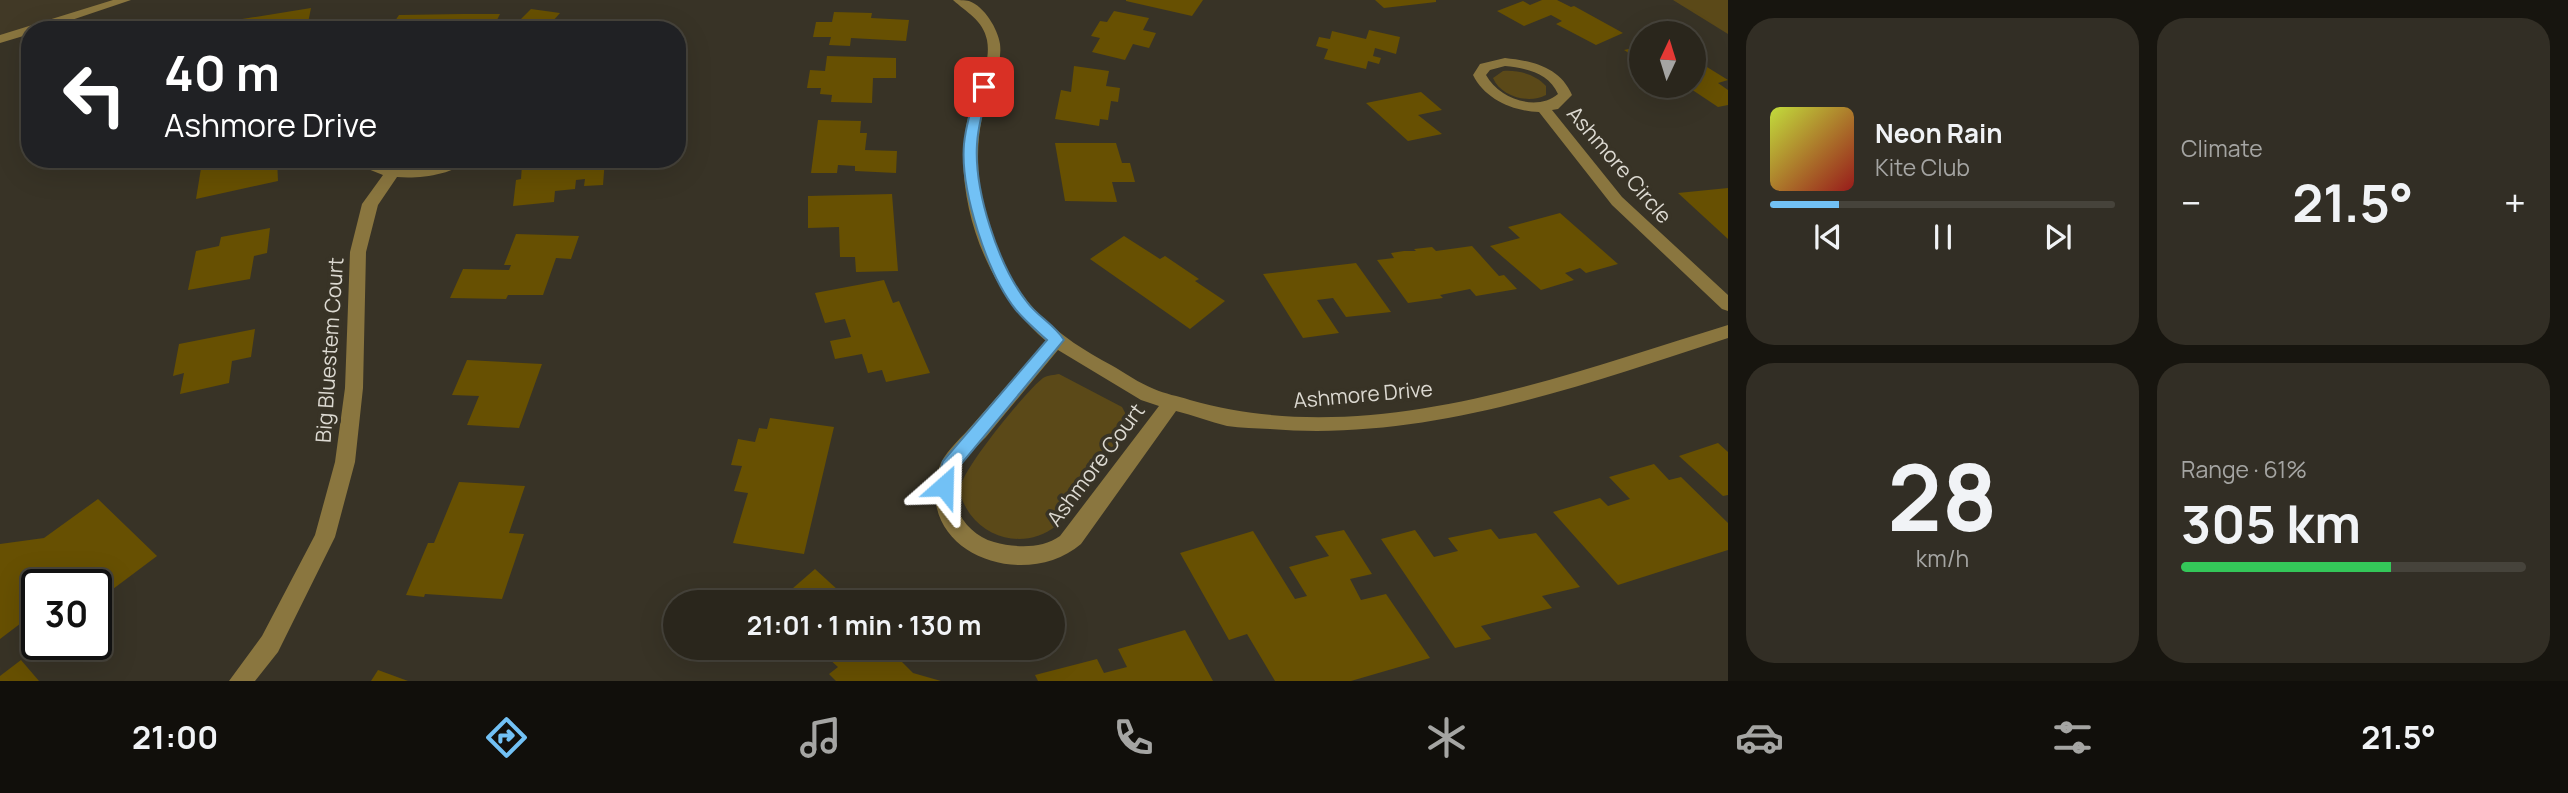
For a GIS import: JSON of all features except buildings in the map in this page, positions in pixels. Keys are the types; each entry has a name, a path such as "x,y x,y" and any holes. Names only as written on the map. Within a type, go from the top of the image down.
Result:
{"street":[{"path":"58,21 125,0"},
{"name":"Ashmore Drive","path":"970,1 993,40 991,62 976,111 970,145 972,180 996,261 1021,306 1056,340 1090,365 1129,386 1171,403 1222,417 1289,426 1371,420 1467,408 1571,382 1728,331"},
{"path":"0,39 21,32"},
{"name":"Ashmore Circle","path":"1505,62 1546,73 1563,88 1565,95 1554,106 1542,107 1529,107 1501,99 1482,85 1479,71 1484,66 1505,62"},
{"name":"Ashmore Circle","path":"1542,107 1617,201 1728,305"},
{"path":"374,168 392,173 415,173 441,168"},
{"name":"Big Bluestem Court","path":"242,681 270,645 325,537 345,463 354,388 358,252 370,204 392,173"},
{"name":"Ashmore Court","path":"1056,340 949,466 944,486 946,505 954,526 972,543 1001,552 1023,555 1048,553 1062,547 1074,537 1171,403"}],"shaded area":[{"path":"0,0 125,0 58,21 21,21 21,32 0,39"},
{"path":"1673,0 1728,0 1728,34"},
{"path":"1503,71 1521,72 1537,78 1546,86 1546,95 1524,99 1509,94 1497,85 1493,78"},
{"path":"1059,374 1122,407 1130,422 1128,430 1056,526 1034,537 1022,539 999,536 988,531 970,514 960,493 963,480 996,431 1035,385 1043,378"}],"route":[{"path":"944,486 949,466 1056,340 1021,306 996,261 982,219 972,180 970,145 976,111 984,87"}]}
